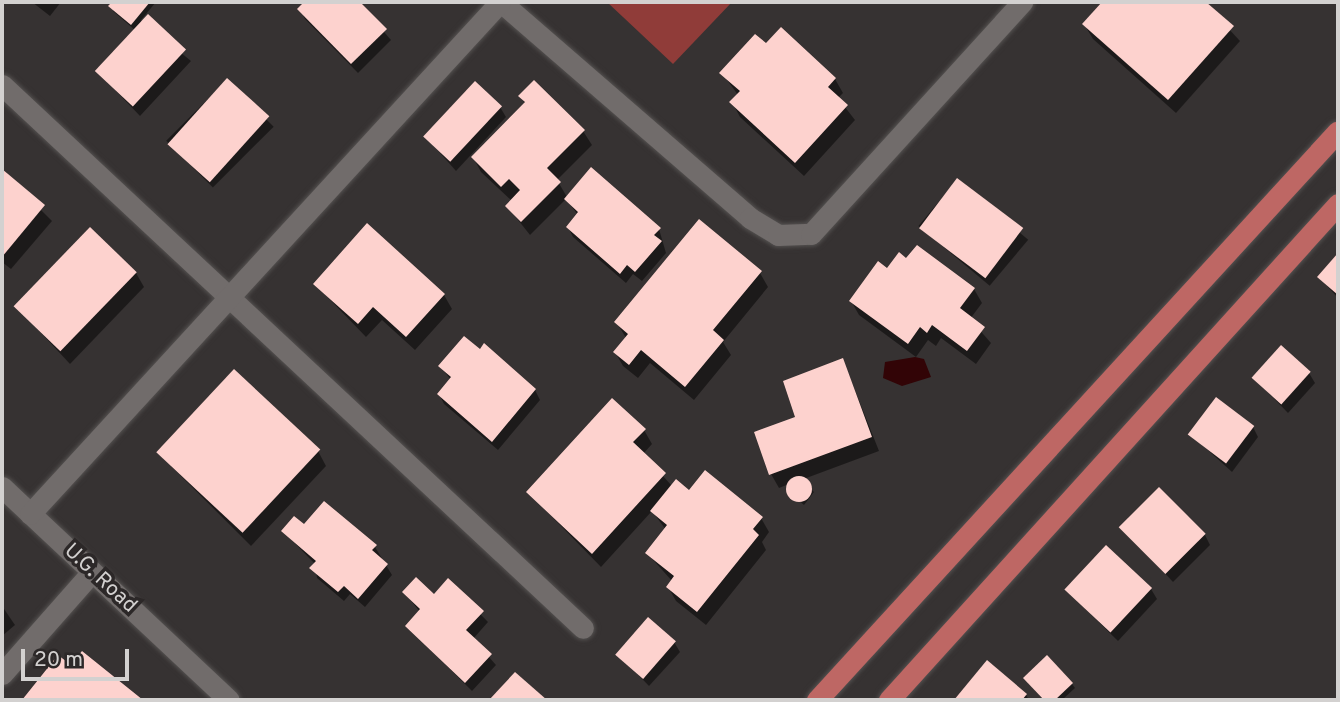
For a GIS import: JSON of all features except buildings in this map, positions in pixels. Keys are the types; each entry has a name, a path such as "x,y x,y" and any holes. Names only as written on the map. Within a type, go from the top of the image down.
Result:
{"main road":[{"path":"817,700 1338,131"},
{"path":"889,700 1338,204"}],"street":[{"path":"30,514 501,2 750,218 778,235 811,234 1022,2"},
{"path":"2,85 583,628"},
{"name":"U.G. Road","path":"2,487 229,700"},
{"path":"2,674 92,572"}],"shaded area":[{"path":"607,2 732,2 673,64"},
{"path":"915,357 924,359 931,377 902,386 883,378 885,362"}]}
